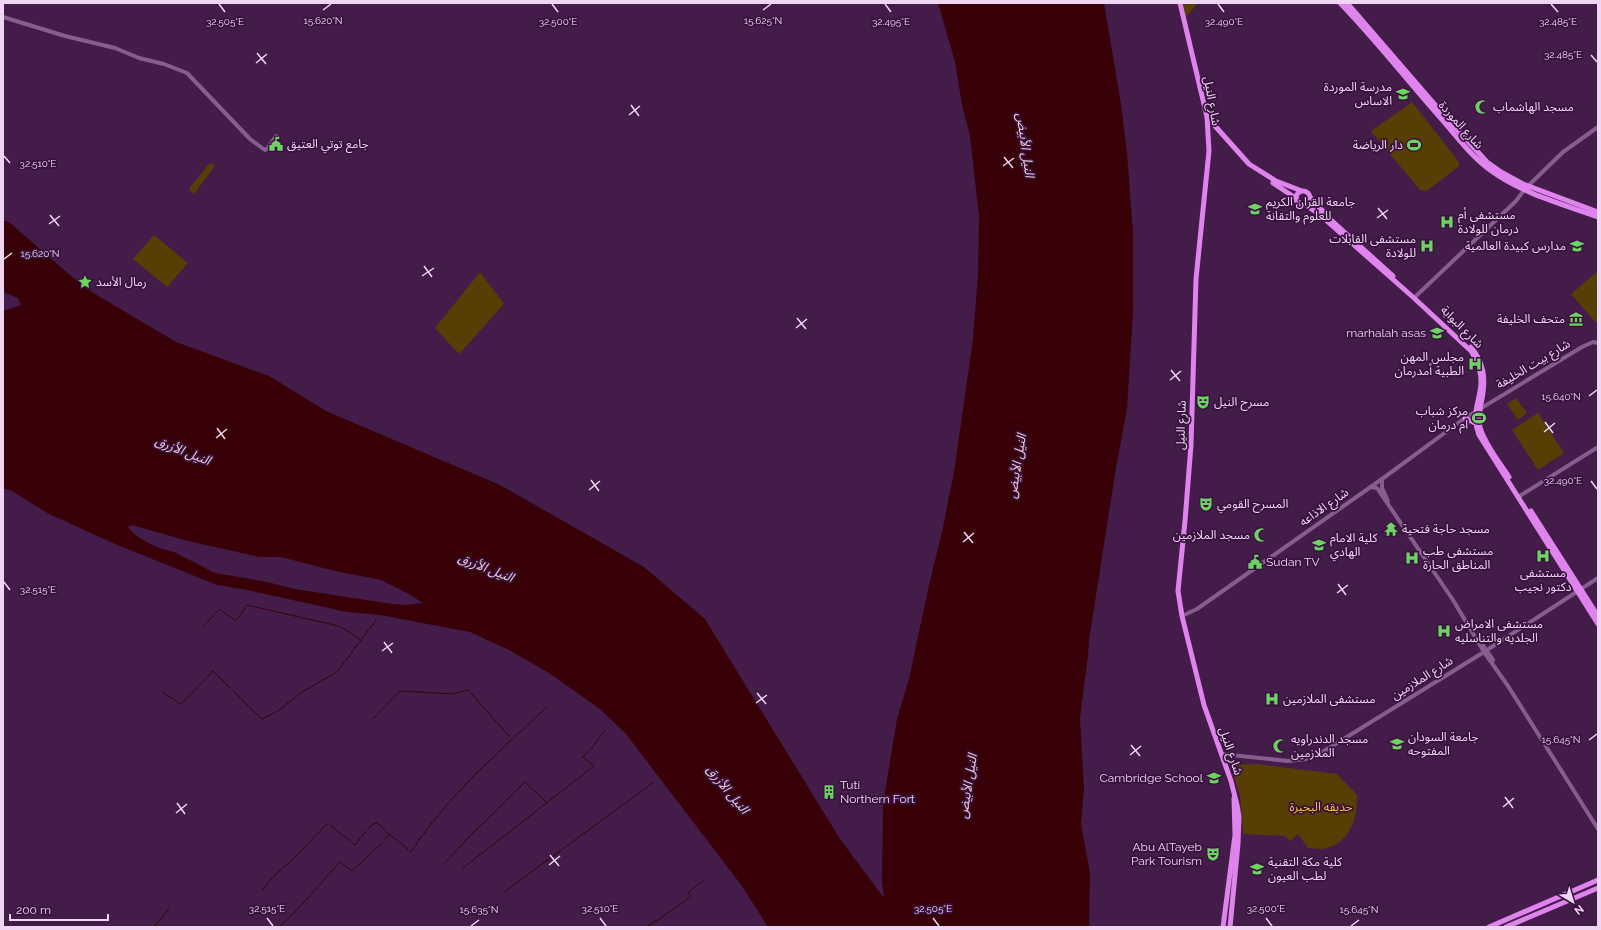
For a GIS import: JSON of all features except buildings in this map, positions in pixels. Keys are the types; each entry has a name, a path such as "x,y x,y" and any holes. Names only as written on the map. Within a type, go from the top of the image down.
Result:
{"main road":[{"name":"شارع النيل","path":"1180,3 1207,119 1209,152 1196,279 1186,521 1178,591 1182,616 1204,704 1237,805 1239,833 1230,927"},
{"name":"شارع الموردة","path":"1340,3 1360,23 1478,159 1490,170 1527,187 1596,214"},
{"name":"شارع الموردة","path":"1347,3 1482,158 1501,172 1527,187"},
{"path":"1207,119 1249,164 1276,181 1308,193 1310,197 1308,202 1304,204 1299,202 1297,199 1247,166 1207,119"},
{"path":"1297,199 1297,195 1302,191"},
{"name":"شارع البوابة","path":"1310,197 1331,220 1467,347 1477,362 1480,372 1481,384 1475,423 1482,441 1579,590"},
{"name":"شارع البوابة","path":"1304,204 1319,214 1415,297"},
{"name":"شارع البوابة","path":"1478,409 1482,433 1519,496"},
{"path":"1465,418 1475,423"},
{"path":"1579,590 1598,616"},
{"path":"1579,590 1598,624"},
{"name":"شارع النيل","path":"1223,927 1235,835 1234,795"},
{"path":"1489,927 1598,880"},
{"path":"1506,927 1545,913 1593,892 1598,888"}],"street":[{"path":"3,18 115,48 138,58 164,64 187,73 250,139 265,150 268,149 276,136"},
{"path":"1415,297 1516,201 1527,187 1569,148 1598,127"},
{"name":"شارع بيت الخليفة","path":"1478,409 1582,347 1593,342 1598,343"},
{"name":"شارع الاذاعه","path":"1182,616 1197,609 1382,479 1478,409"},
{"path":"1519,496 1598,448"},
{"path":"1382,479 1382,488 1390,505"},
{"path":"1370,487 1377,488 1425,557 1598,829"},
{"name":"شارع الملازمين","path":"1221,754 1288,761 1314,756 1330,748 1486,651 1598,578"},
{"path":"1491,656 1493,646"},
{"path":"1486,651 1491,656 1498,671"}],"green space":[{"path":"1183,3 1198,3 1186,17"},
{"name":"دار الرياضة","path":"1412,102 1459,162 1459,166 1427,191 1420,190 1371,131"},
{"path":"210,163 215,166 194,194 189,189"},
{"path":"154,235 188,263 167,287 133,259"},
{"path":"1598,271 1598,325 1571,294"},
{"path":"480,272 504,304 459,354 435,328"},
{"path":"1516,398 1527,413 1518,420 1507,404"},
{"path":"1538,413 1564,453 1538,470 1512,430"},
{"name":"حديقه البحيرة","path":"1257,764 1337,774 1357,795 1354,819 1347,834 1342,840 1335,845 1320,849 1308,848 1298,834 1290,841 1285,836 1243,834 1240,796 1231,765"}],"water":[{"path":"938,3 1104,3 1121,104 1127,153 1133,232 1133,314 1127,408 1089,640 1080,718 1084,789 1081,824 1090,873 1089,927 768,927 742,886 626,734 600,709 549,673 509,650 470,632 380,615 347,612 247,590 217,585 115,544 49,514 12,491 3,488 3,311 21,305 18,298 3,292 3,220 9,222 85,288 176,342 269,376 326,411 500,485 644,567 705,619 840,839 884,898 882,882 883,804 897,719 909,679 954,472 973,339 978,275 979,216 970,136 962,105 955,62","holes":["132,525 188,541 259,557 281,557 335,571 381,580 423,603 406,605 392,604 295,589 267,582 215,573 174,552 150,544 135,535 128,527"]}],"waterway":[{"path":"204,626 219,609 236,621 247,605 341,627 360,639"},
{"path":"233,691 262,719 278,711 302,692 337,672 376,620"},
{"path":"162,692 181,704 213,671 230,688"},
{"path":"373,719 399,692 452,694 468,690 510,737"},
{"path":"410,851 411,852 441,812 474,775 547,707"},
{"path":"463,868 594,766 583,757 592,748 605,730"},
{"path":"445,863 467,839 525,782 546,802"},
{"path":"504,892 654,782"},
{"path":"369,828 373,824 377,823 389,834"},
{"path":"262,890 276,874 327,824"},
{"path":"330,825 355,845 366,831"},
{"path":"385,839 389,834 408,849"},
{"path":"279,927 296,911 340,862 352,871 382,843"},
{"path":"647,927 691,897 688,892 703,881"},
{"path":"154,927 169,909"}],"place":[{"name":"مدرسة الموردة الاساس","path":"1403,94"},
{"name":"مسجد الهاشماب","path":"1482,107"},
{"name":"جامع توتي العتيق","path":"276,144"},
{"name":"دار الرياضة","path":"1414,145"},
{"name":"جامعة القران الكريم للعلوم والتقانة","path":"1255,209"},
{"name":"مستشفى أم درمان للولادة","path":"1447,222"},
{"name":"مستشفى القابلات للولادة","path":"1427,246"},
{"name":"مدارس كبيدة العالمية","path":"1577,246"},
{"name":"رمال الأسد","path":"85,282"},
{"name":"متحف الخليفة","path":"1576,319"},
{"name":"marhalah asas","path":"1437,333"},
{"name":"مجلس المهن الطبية أمدرمان","path":"1475,364"},
{"name":"مسرح النيل","path":"1203,402"},
{"name":"مركز شباب ام درمان","path":"1479,418"},
{"name":"المسرح القومي","path":"1206,504"},
{"name":"مسجد حاجة فتحية","path":"1391,529"},
{"name":"مسجد الملازمين","path":"1261,535"},
{"name":"كلية الامام الهادي","path":"1319,545"},
{"name":"مستشفى دكتور نجيب","path":"1543,556"},
{"name":"مستشفى طب المناطق الحارة","path":"1412,558"},
{"name":"Sudan TV","path":"1255,562"},
{"name":"مستشفى الامراض الجلديه والتناسليه","path":"1444,631"},
{"name":"مستشفى الملازمين","path":"1272,699"},
{"name":"جامعة السودان المفتوحه","path":"1397,744"},
{"name":"مسجد الدندراويه الملازمين","path":"1280,746"},
{"name":"Cambridge School","path":"1214,778"},
{"name":"Tuti Northern Fort","path":"829,792"},
{"name":"Abu AlTayeb Park Tourism","path":"1213,854"},
{"name":"كلية مكة التقنية لطب العيون","path":"1257,869"}],"water label":[{"name":"النيل الأبيض","path":"1026,145"},
{"name":"النيل الأزرق","path":"183,450"},
{"name":"النيل الأبيض","path":"1016,466"},
{"name":"النيل الأزرق","path":"486,567"},
{"name":"النيل الأبيض","path":"967,786"},
{"name":"النيل الأزرق","path":"728,789"}]}
